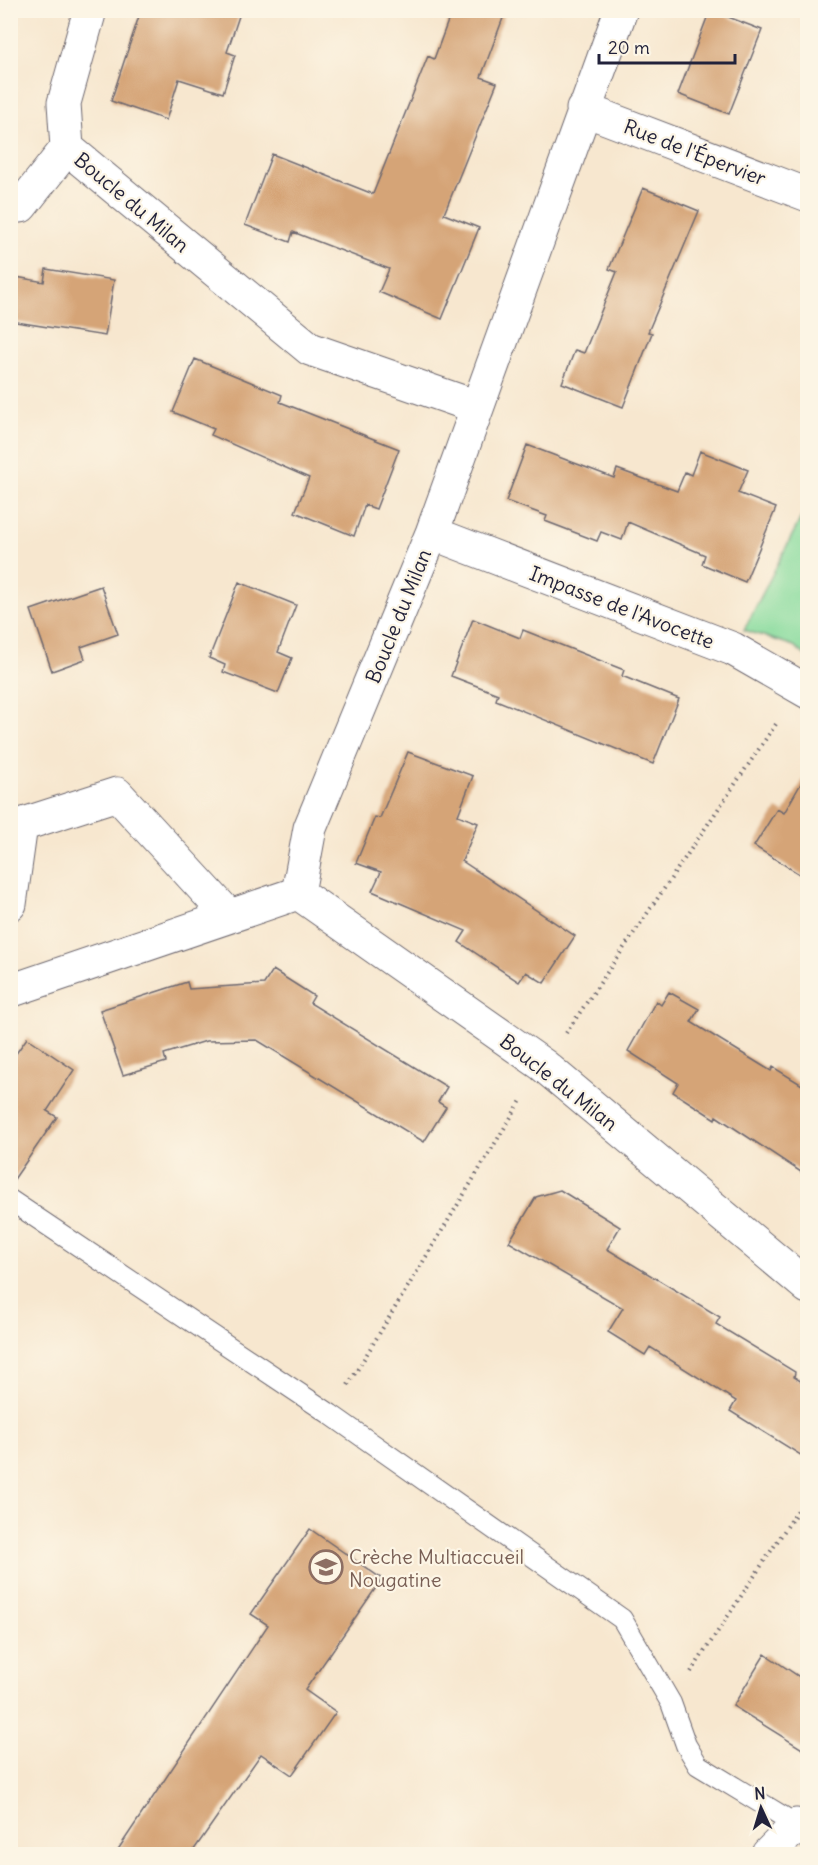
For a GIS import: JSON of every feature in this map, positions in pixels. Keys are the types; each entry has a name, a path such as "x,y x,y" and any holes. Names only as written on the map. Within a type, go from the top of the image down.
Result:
{"street":[{"path":"10,206 21,206 67,148 64,103 90,10"},
{"name":"Boucle du Milan","path":"621,10 432,533 310,828 298,892 543,1065 807,1287"},
{"name":"Rue de l'Épervier","path":"584,109 807,195"},
{"name":"Boucle du Milan","path":"67,148 310,349 477,407"},
{"name":"Impasse de l'Avocette","path":"432,533 733,650 807,692"},
{"path":"10,904 21,825 117,794 229,916"},
{"path":"10,991 298,892"},
{"path":"768,1854 802,1829"}],"lane":[{"path":"10,1200 330,1414 622,1619 671,1703 686,1745 698,1765 802,1829"}],"path":[{"path":"671,1703 807,1495"}],"green space":[{"path":"807,506 807,657 794,646 744,630"}],"building":[{"path":"141,10 241,10 227,52 235,55 223,93 179,79 166,120 111,101"},
{"path":"452,10 506,10 481,77 497,83 444,214 479,228 442,319 379,292 389,269 293,232 290,242 245,225 272,154 373,194 428,56 434,59"},
{"path":"710,10 762,30 729,114 678,94"},
{"path":"643,188 699,211 648,332 652,333 623,407 562,383 575,350 584,353 617,272 609,269"},
{"path":"46,269 114,280 105,336 10,321 10,276 44,282"},
{"path":"195,359 282,395 280,402 399,449 376,509 365,505 354,536 295,512 309,478 211,435 214,429 173,412"},
{"path":"527,445 614,478 617,469 677,491 685,472 691,475 700,451 748,470 738,493 776,508 745,582 702,564 705,555 628,522 622,540 601,532 597,541 545,521 547,516 506,501"},
{"path":"239,582 296,605 278,652 292,658 278,693 223,672 225,665 209,658"},
{"path":"101,586 118,634 81,647 85,659 52,671 31,610"},
{"path":"473,619 520,638 523,630 624,670 622,676 679,699 653,764 496,700 498,694 451,676"},
{"path":"408,752 473,776 458,815 478,823 462,861 575,936 544,983 526,972 519,982 459,942 466,931 372,891 381,872 356,863 375,817 380,818"},
{"path":"807,773 807,879 754,846 777,809 784,813"},
{"path":"273,970 314,996 310,1003 447,1087 438,1102 446,1107 424,1142 257,1040 206,1041 164,1054 166,1062 123,1075 100,1010 187,982 189,989 264,984"},
{"path":"669,992 699,1009 691,1022 771,1071 773,1067 807,1088 807,1176 716,1116 715,1119 673,1092 678,1083 628,1051 656,1001 661,1005"},
{"path":"27,1038 74,1070 47,1111 57,1117 10,1185 10,1062"},
{"path":"560,1190 620,1227 607,1249 720,1317 716,1324 795,1372 794,1377 807,1385 807,1459 730,1411 736,1401 650,1347 645,1355 608,1332 623,1308 509,1242 536,1197"},
{"path":"310,1529 382,1579 305,1690 336,1712 292,1775 261,1754 191,1854 115,1854 268,1625 251,1614"},
{"path":"765,1654 807,1682 807,1752 733,1706"}],"place":[{"name":"Crèche Multiaccueil Nougatine","path":"326,1567"}]}
